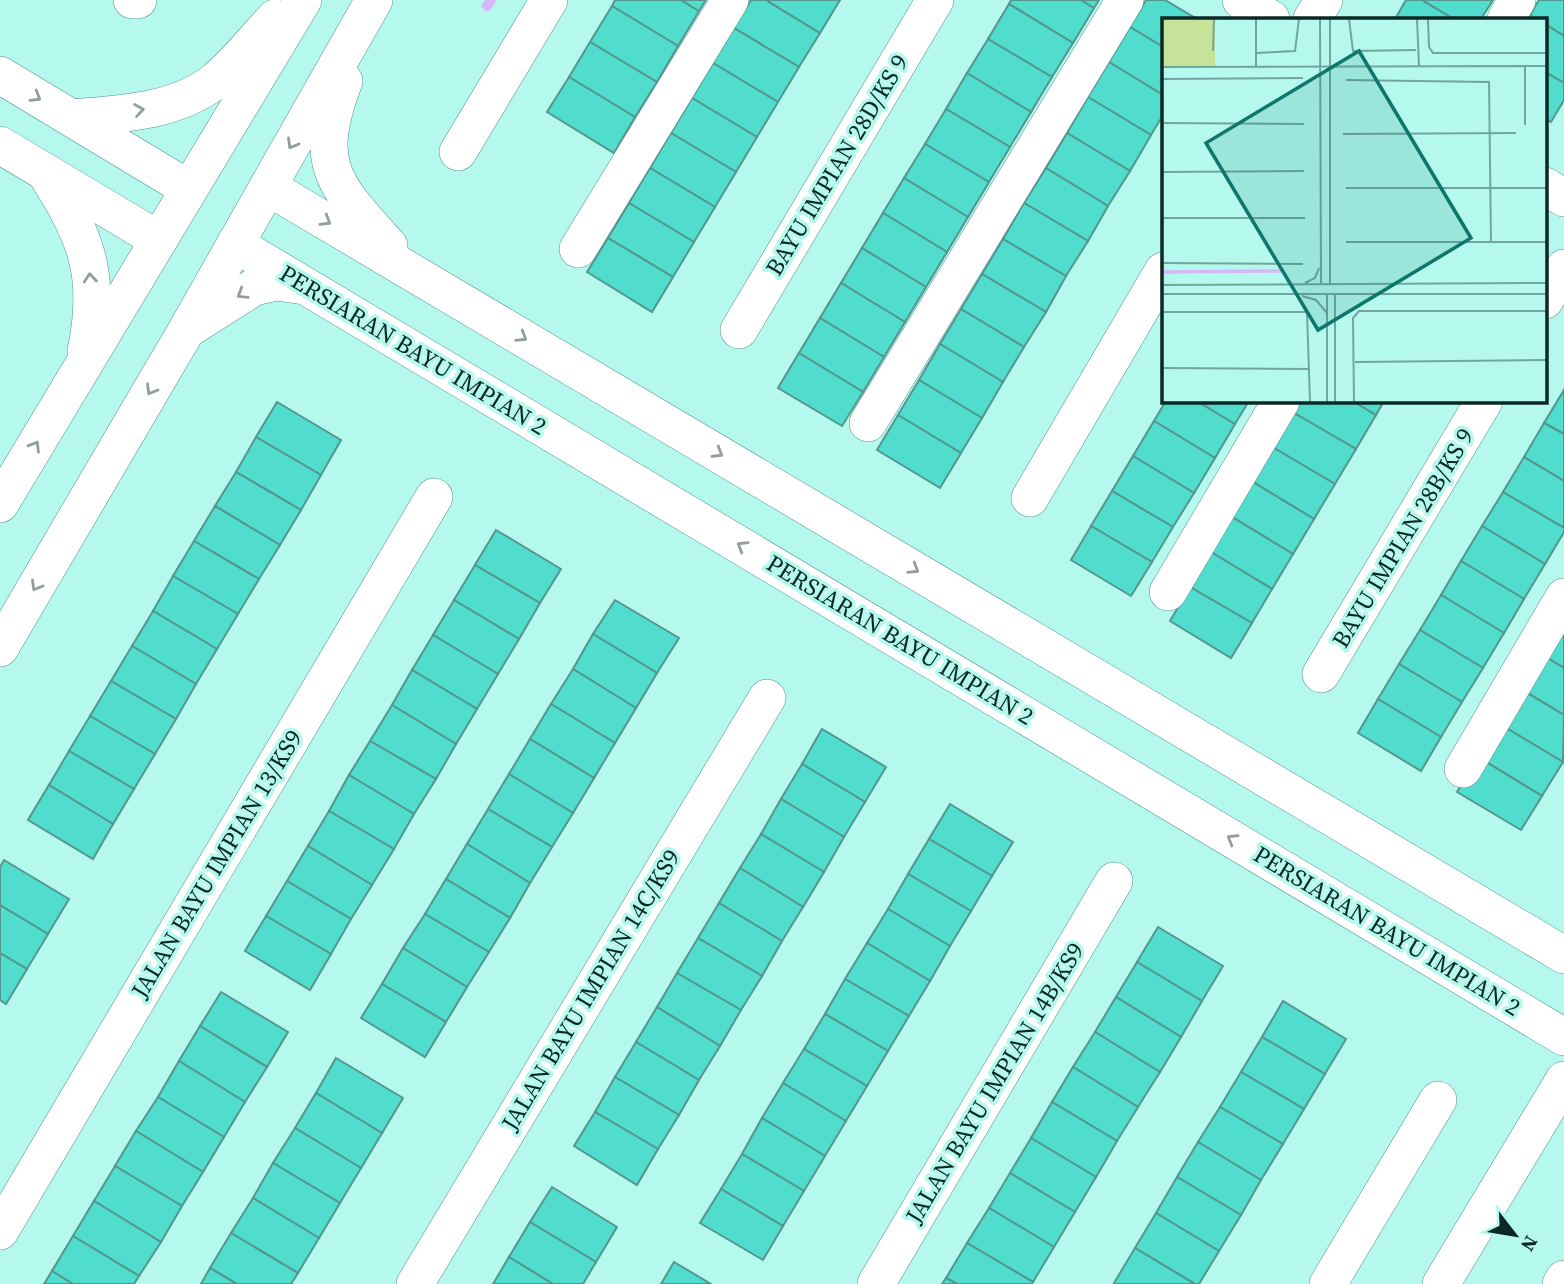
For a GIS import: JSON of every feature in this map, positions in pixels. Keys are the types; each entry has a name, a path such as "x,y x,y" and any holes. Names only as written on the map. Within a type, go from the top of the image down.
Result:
{"street":[{"path":"132,0 138,0"},
{"path":"72,118 158,107 190,97 216,80 292,0"},
{"path":"0,504 303,0"},
{"path":"458,152 549,0"},
{"path":"579,249 730,0"},
{"name":"BAYU IMPIAN 28D/KS 9","path":"739,330 935,0"},
{"path":"868,423 1125,0"},
{"path":"1241,0 1269,18"},
{"path":"1313,18 1324,0"},
{"path":"1507,18 1517,0"},
{"path":"0,648 186,331 374,1"},
{"path":"374,1 332,113 328,148 333,175 348,201 412,272"},
{"path":"0,75 189,189"},
{"path":"0,145 159,240"},
{"path":"45,172 77,227 88,258 93,319 82,369"},
{"path":"268,187 1564,955"},
{"path":"1546,187 1564,198"},
{"name":"PERSIARAN BAYU IMPIAN 2","path":"235,244 1564,1037"},
{"path":"1546,298 1564,268"},
{"path":"1030,498 1162,273"},
{"path":"186,331 254,287 277,282 306,286"},
{"path":"1168,592 1280,402"},
{"name":"BAYU IMPIAN 28B/KS 9","path":"1321,674 1484,402"},
{"name":"JALAN BAYU IMPIAN 13/KS9","path":"0,1231 434,497"},
{"path":"1463,769 1564,597"},
{"name":"JALAN BAYU IMPIAN 14C/KS9","path":"415,1284 767,698"},
{"name":"JALAN BAYU IMPIAN 14B/KS9","path":"876,1284 1114,881"},
{"path":"1441,1284 1564,1080"},
{"path":"1328,1284 1438,1100"},
{"path":"1561,1284 1564,1279"}],"building":[{"path":"615,0 681,0 699,11 678,46 612,6"},
{"path":"681,0 706,0 699,11"},
{"path":"751,0 766,0 820,33 799,67 734,28"},
{"path":"766,0 840,0 820,33"},
{"path":"1011,0 1081,0 1094,8 1073,43 1009,4"},
{"path":"1081,0 1099,0 1094,8"},
{"path":"1146,0 1165,0 1195,18 1162,18 1162,46 1130,27"},
{"path":"1406,0 1422,0 1452,18 1396,18"},
{"path":"1422,0 1493,0 1482,18 1452,18"},
{"path":"1539,0 1564,0 1564,36 1546,25 1546,18 1530,15"},
{"path":"1009,4 1073,43 1052,77 988,39"},
{"path":"612,6 678,46 657,82 590,42"},
{"path":"1546,25 1564,36 1564,83 1546,73"},
{"path":"1130,27 1162,46 1162,94 1109,62"},
{"path":"734,28 799,67 778,102 713,63"},
{"path":"988,39 1052,77 1031,112 967,73"},
{"path":"590,42 657,82 635,117 569,77"},
{"path":"1109,62 1162,94 1162,117 1151,135 1088,97"},
{"path":"713,63 778,102 757,137 692,98"},
{"path":"967,73 1031,112 1010,147 946,109"},
{"path":"1546,73 1564,83 1564,100 1551,122 1546,120"},
{"path":"569,77 635,117 614,153 547,112"},
{"path":"1088,97 1151,135 1130,171 1067,133"},
{"path":"692,98 757,137 736,172 671,133"},
{"path":"946,109 1010,147 989,182 925,144"},
{"path":"671,133 736,172 715,207 650,168"},
{"path":"1067,133 1130,171 1108,206 1046,168"},
{"path":"925,144 989,182 968,217 904,178"},
{"path":"650,168 715,207 694,242 629,203"},
{"path":"1046,168 1108,206 1088,241 1024,203"},
{"path":"904,178 968,217 947,252 883,213"},
{"path":"629,203 694,242 673,277 608,238"},
{"path":"1024,203 1088,241 1066,276 1003,239"},
{"path":"883,213 947,252 926,287 862,248"},
{"path":"608,238 673,277 652,312 587,272"},
{"path":"1003,239 1066,276 1046,312 982,274"},
{"path":"862,248 926,287 905,322 841,283"},
{"path":"982,274 1046,312 1024,347 961,309"},
{"path":"841,283 905,322 884,357 820,318"},
{"path":"961,309 1024,347 1003,382 940,344"},
{"path":"820,318 884,357 863,392 799,353"},
{"path":"940,344 1003,382 982,418 919,380"},
{"path":"799,353 863,392 842,426 778,388"},
{"path":"919,380 982,418 961,453 898,415"},
{"path":"1564,390 1564,434 1544,423"},
{"path":"277,402 341,440 321,475 256,437"},
{"path":"1165,402 1199,402 1235,424 1215,458 1154,421"},
{"path":"1199,402 1248,402 1235,424"},
{"path":"1300,402 1355,402 1376,415 1356,449 1294,413"},
{"path":"1355,402 1383,402 1376,415"},
{"path":"1294,413 1356,449 1335,484 1274,448"},
{"path":"898,415 961,453 940,488 877,450"},
{"path":"1154,421 1215,458 1194,493 1133,456"},
{"path":"1544,423 1564,434 1564,481 1524,457"},
{"path":"256,437 321,475 301,510 236,472"},
{"path":"1274,448 1335,484 1314,519 1253,482"},
{"path":"1133,456 1194,493 1173,527 1112,491"},
{"path":"1524,457 1564,481 1564,528 1503,492"},
{"path":"236,472 301,510 280,545 215,506"},
{"path":"1253,482 1314,519 1293,554 1232,517"},
{"path":"1112,491 1173,527 1152,562 1091,526"},
{"path":"1503,492 1564,528 1545,564 1482,526"},
{"path":"215,506 280,545 259,579 194,541"},
{"path":"1232,517 1293,554 1272,589 1211,552"},
{"path":"1091,526 1152,562 1131,596 1071,560"},
{"path":"1482,526 1545,564 1524,599 1461,561"},
{"path":"496,530 561,569 540,603 475,565"},
{"path":"194,541 259,579 238,614 173,576"},
{"path":"1211,552 1272,589 1252,623 1190,587"},
{"path":"1461,561 1524,599 1504,633 1441,595"},
{"path":"475,565 540,603 519,639 454,600"},
{"path":"173,576 238,614 217,649 153,611"},
{"path":"1190,587 1252,623 1231,658 1170,621"},
{"path":"1441,595 1504,633 1483,668 1420,630"},
{"path":"454,600 519,639 498,674 433,635"},
{"path":"615,600 679,638 657,673 593,634"},
{"path":"153,611 217,649 196,684 132,646"},
{"path":"1564,622 1564,668 1539,653"},
{"path":"1420,630 1483,668 1462,702 1399,664"},
{"path":"593,634 657,673 636,708 573,669"},
{"path":"433,635 498,674 477,709 412,670"},
{"path":"132,646 196,684 176,719 111,681"},
{"path":"1539,653 1564,668 1564,715 1519,688"},
{"path":"1399,664 1462,702 1441,737 1378,699"},
{"path":"573,669 636,708 615,743 551,704"},
{"path":"412,670 477,709 456,744 392,705"},
{"path":"111,681 176,719 155,754 90,716"},
{"path":"1519,688 1564,715 1563,762 1498,723"},
{"path":"1378,699 1441,737 1421,771 1358,733"},
{"path":"551,704 615,743 594,778 530,739"},
{"path":"392,705 456,744 436,779 370,741"},
{"path":"90,716 155,754 134,789 69,751"},
{"path":"1498,723 1563,762 1542,796 1478,757"},
{"path":"822,729 886,767 865,802 802,764"},
{"path":"530,739 594,778 573,813 509,774"},
{"path":"370,741 436,779 414,814 349,775"},
{"path":"69,751 134,789 113,824 49,785"},
{"path":"1478,757 1542,796 1521,830 1457,792"},
{"path":"802,764 865,802 844,837 781,799"},
{"path":"509,774 573,813 552,847 488,809"},
{"path":"349,775 414,814 394,849 329,811"},
{"path":"49,785 113,824 93,859 28,820"},
{"path":"781,799 844,837 824,872 761,834"},
{"path":"950,804 1013,842 992,876 929,839"},
{"path":"488,809 552,847 530,883 467,844"},
{"path":"329,811 394,849 372,885 308,846"},
{"path":"761,834 824,872 803,907 740,868"},
{"path":"929,839 992,876 971,911 908,874"},
{"path":"467,844 530,883 510,918 446,879"},
{"path":"308,846 372,885 351,919 287,881"},
{"path":"4,860 69,899 48,934 0,905 0,867"},
{"path":"740,868 803,907 782,941 719,903"},
{"path":"908,874 971,911 950,946 888,909"},
{"path":"446,879 510,918 489,952 425,914"},
{"path":"287,881 351,919 331,954 266,916"},
{"path":"719,903 782,941 762,976 698,938"},
{"path":"0,905 48,934 27,969 0,953"},
{"path":"888,909 950,946 930,981 867,943"},
{"path":"425,914 489,952 467,987 403,948"},
{"path":"266,916 331,954 310,990 245,951"},
{"path":"1158,927 1223,966 1202,1001 1137,962"},
{"path":"698,938 762,976 741,1010 677,973"},
{"path":"867,943 930,981 909,1016 845,979"},
{"path":"403,948 467,987 446,1022 382,984"},
{"path":"0,953 27,969 6,1004 0,1000"},
{"path":"1137,962 1202,1001 1181,1037 1116,997"},
{"path":"677,973 741,1010 720,1046 657,1007"},
{"path":"845,979 909,1016 888,1051 825,1014"},
{"path":"382,984 446,1022 425,1057 361,1018"},
{"path":"221,992 288,1032 267,1067 200,1026"},
{"path":"1116,997 1181,1037 1160,1072 1095,1032"},
{"path":"1283,1001 1346,1039 1325,1074 1262,1037"},
{"path":"657,1007 720,1046 699,1080 636,1042"},
{"path":"825,1014 888,1051 867,1086 804,1049"},
{"path":"200,1026 267,1067 245,1102 179,1061"},
{"path":"1095,1032 1160,1072 1138,1107 1073,1067"},
{"path":"1262,1037 1325,1074 1304,1109 1241,1072"},
{"path":"636,1042 699,1080 679,1115 615,1077"},
{"path":"804,1049 867,1086 846,1121 783,1083"},
{"path":"336,1058 403,1098 382,1133 316,1093"},
{"path":"179,1061 245,1102 224,1137 158,1097"},
{"path":"1073,1067 1138,1107 1117,1141 1052,1102"},
{"path":"1241,1072 1304,1109 1283,1144 1220,1107"},
{"path":"615,1077 679,1115 658,1149 595,1112"},
{"path":"783,1083 846,1121 825,1156 762,1118"},
{"path":"316,1093 382,1133 361,1168 295,1128"},
{"path":"158,1097 224,1137 203,1172 136,1131"},
{"path":"1052,1102 1117,1141 1096,1177 1031,1138"},
{"path":"1220,1107 1283,1144 1261,1180 1198,1142"},
{"path":"595,1112 658,1149 637,1185 574,1146"},
{"path":"762,1118 825,1156 804,1191 742,1154"},
{"path":"295,1128 361,1168 340,1203 273,1163"},
{"path":"136,1131 203,1172 182,1206 115,1166"},
{"path":"1031,1138 1096,1177 1075,1212 1010,1173"},
{"path":"1198,1142 1261,1180 1241,1215 1177,1177"},
{"path":"742,1154 804,1191 783,1226 721,1189"},
{"path":"273,1163 340,1203 319,1238 253,1198"},
{"path":"115,1166 182,1206 161,1242 94,1201"},
{"path":"1010,1173 1075,1212 1054,1247 989,1208"},
{"path":"1177,1177 1241,1215 1219,1251 1156,1213"},
{"path":"552,1187 617,1227 596,1262 530,1222"},
{"path":"721,1189 783,1226 763,1260 700,1223"},
{"path":"253,1198 319,1238 298,1273 231,1233"},
{"path":"94,1201 161,1242 139,1276 73,1236"},
{"path":"989,1208 1054,1247 1033,1282 967,1243"},
{"path":"1156,1213 1219,1251 1199,1284 1135,1248"},
{"path":"530,1222 596,1262 583,1284 553,1284 509,1257"},
{"path":"231,1233 298,1273 291,1284 237,1284 210,1268"},
{"path":"73,1236 139,1276 134,1284 73,1284 52,1271"},
{"path":"967,1243 1033,1282 1032,1284 957,1284 946,1278"},
{"path":"1135,1248 1195,1284 1114,1283"},
{"path":"509,1257 553,1284 493,1284"},
{"path":"674,1262 711,1284 661,1284"},
{"path":"210,1268 237,1284 201,1284"},
{"path":"52,1271 73,1284 44,1284"},
{"path":"946,1278 957,1284 942,1284"}],"waterway":[{"path":"487,6 491,0"}]}
